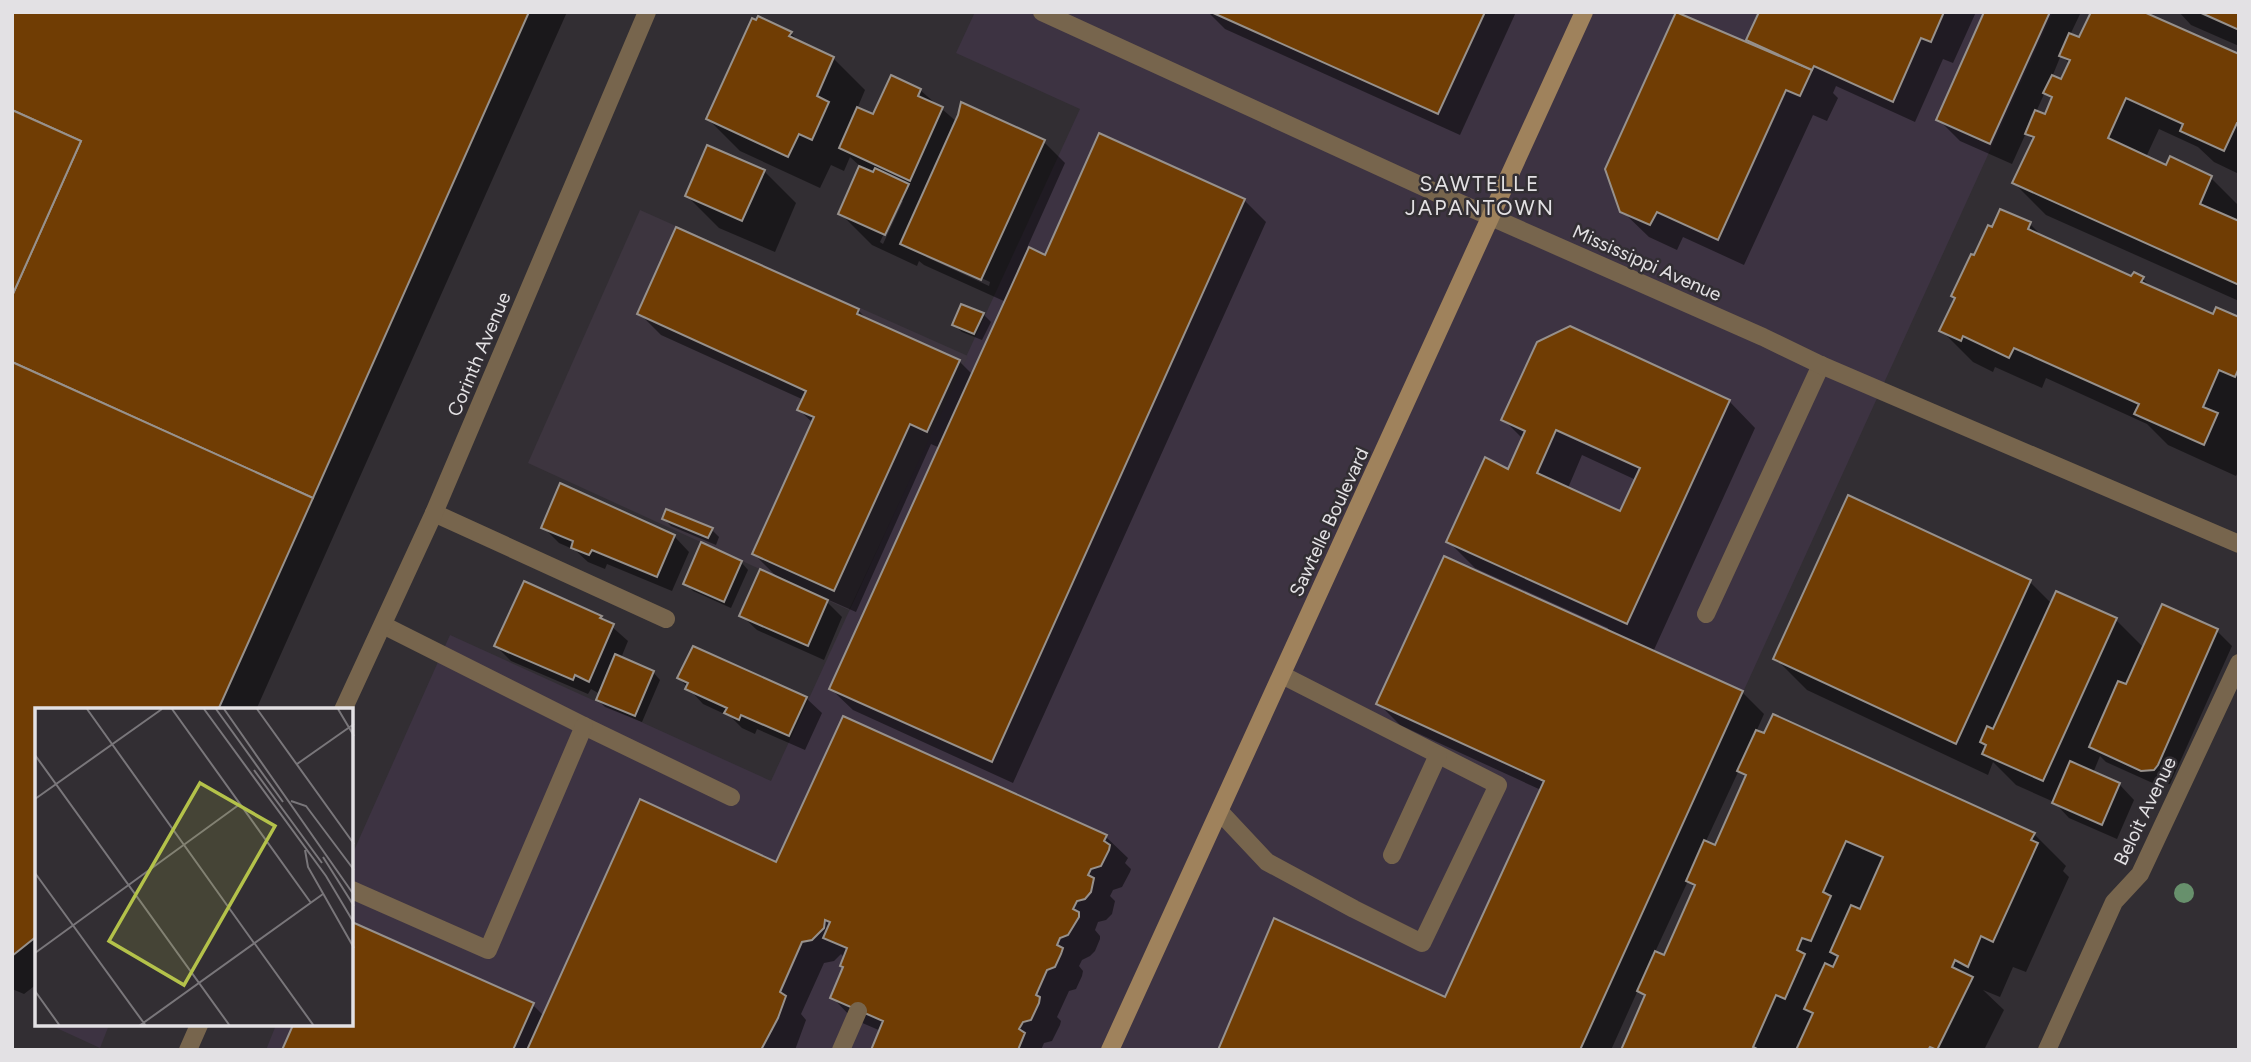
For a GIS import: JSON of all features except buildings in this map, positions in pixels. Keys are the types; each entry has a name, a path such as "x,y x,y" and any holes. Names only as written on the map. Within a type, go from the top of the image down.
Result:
{"street":[{"name":"Corinth Avenue","path":"345,708 434,513 647,12"},
{"name":"Mississippi Avenue","path":"1042,12 1491,218 1821,365 2239,544"},
{"name":"Sawtelle Boulevard","path":"1110,1050 1584,12"},
{"path":"1706,614 1821,365"},
{"path":"434,513 666,619"},
{"path":"383,625 731,797"},
{"name":"Beloit Avenue","path":"2047,1050 2114,902 2140,874 2239,663"},
{"path":"1220,812 1267,862 1422,943 1498,785 1282,675"},
{"path":"354,891 488,950 584,726"},
{"path":"1392,855 1438,755"},
{"path":"841,1050 858,1011"},
{"path":"188,1050 198,1027"}],"shaded area":[{"path":"975,12 2053,12 1580,1050 266,1050 275,1027 354,1027 354,851 450,635 771,781 1080,109 956,53"},
{"path":"640,210 968,356 849,610 528,463"},
{"path":"54,1027 108,1027 100,1048"}],"district":[{"name":"SAWTELLE JAPANTOWN","path":"1480,195"}]}
